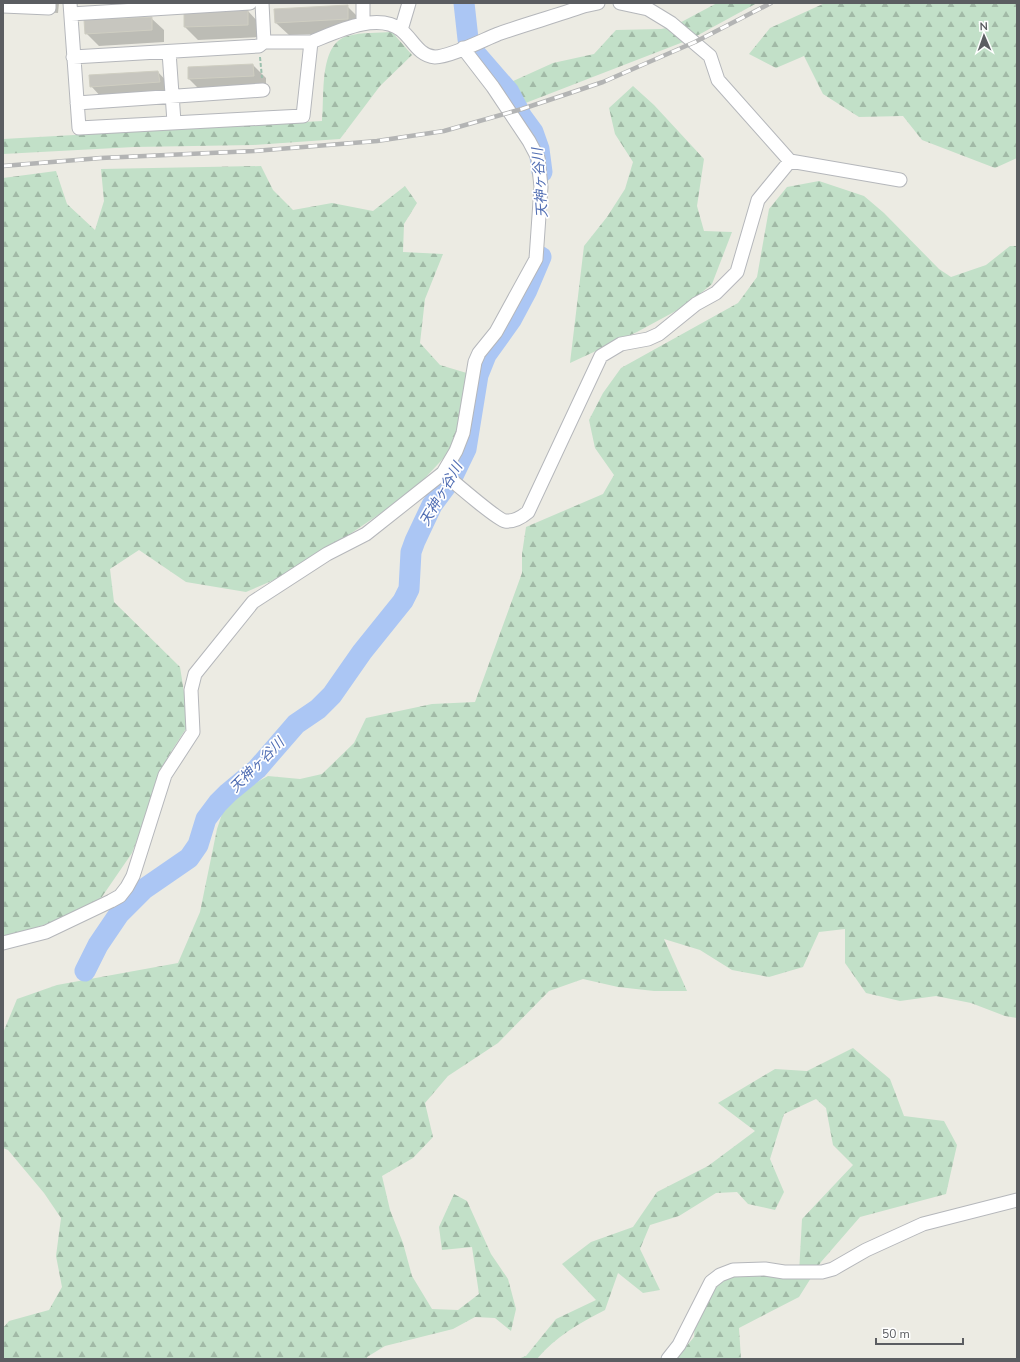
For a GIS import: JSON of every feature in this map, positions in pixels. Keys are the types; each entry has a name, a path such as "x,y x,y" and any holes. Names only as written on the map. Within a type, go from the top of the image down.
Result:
{"street":[{"path":"3,6 49,8 49,3"},
{"path":"250,3 71,9 73,57 79,128 303,116 311,42"},
{"path":"262,3 264,42"},
{"path":"363,3 364,24"},
{"path":"401,30 409,3"},
{"path":"73,57 259,46 264,42 311,42 364,24 392,25 401,30 419,50 434,57 441,56 468,46 559,9 598,3"},
{"path":"620,3 649,6 710,56 718,80 790,161 900,180"},
{"path":"3,943 46,932 120,896 133,876 165,774 193,732 190,690 196,674 204,661 253,602 327,554 366,534 448,477 463,433 477,358 496,332 536,259 541,187 538,158 529,141 493,88 468,46"},
{"path":"169,52 174,96 174,122"},
{"path":"77,103 263,90"},
{"path":"448,477 499,518 505,521 521,517 528,512 601,356 621,344 648,339 659,334 696,304 716,293 737,272 758,200 790,161"},
{"path":"668,1359 679,1344 711,1282 720,1275 733,1270 766,1269 784,1272 822,1272 833,1269 866,1250 923,1224 1017,1200"}],"green space":[{"path":"717,3 757,3 691,39 523,104 511,82 553,63 594,54 616,30 661,29 672,27"},
{"path":"825,3 1017,3 1017,158 995,168 922,140 903,116 859,117 823,94 804,56 776,68 749,54 770,28"},
{"path":"392,32 412,55 380,86 340,139 253,145 134,147 3,154 3,139 322,121 327,60 338,41 348,36 364,33"},
{"path":"633,86 654,105 704,159 697,206 704,231 732,232 712,284 685,306 637,332 570,363 584,246 607,217 625,189 633,162 615,134 609,108"},
{"path":"261,166 273,190 293,210 332,203 373,211 405,186 417,203 404,224 403,252 443,254 425,299 420,343 440,365 470,374 463,412 452,449 412,492 322,553 274,580 246,592 186,582 139,550 110,569 114,602 180,667 189,724 169,755 132,853 97,904 58,920 3,939 3,178 56,171 67,204 95,230 104,201 101,169"},
{"path":"819,181 864,196 884,213 939,269 951,277 986,265 1010,246 1017,246 1017,1018 1005,1016 971,1003 936,996 900,1001 866,993 845,963 845,929 819,932 803,967 769,977 732,970 700,950 664,939 687,991 654,991 618,987 583,979 549,991 498,1043 448,1076 425,1103 433,1137 413,1158 382,1176 390,1210 403,1243 412,1276 432,1309 458,1310 479,1294 472,1247 442,1250 439,1227 454,1194 467,1201 491,1254 508,1279 516,1309 511,1331 495,1318 475,1317 453,1329 385,1346 367,1357 367,1359 3,1359 3,1328 9,1321 49,1310 62,1287 56,1256 61,1218 44,1193 8,1150 3,1148 3,1033 17,999 57,985 178,963 200,912 217,829 227,799 268,776 300,779 322,774 354,743 366,718 432,704 475,702 522,573 522,554 526,527 603,494 614,475 595,448 589,420 603,393 621,368 738,303 757,277 769,209 787,187"},
{"path":"853,1048 890,1079 904,1116 944,1121 957,1145 946,1194 860,1217 821,1262 799,1297 739,1328 741,1359 676,1359 694,1337 697,1296 737,1272 799,1273 802,1219 853,1165 833,1145 826,1108 816,1099 784,1114 770,1159 784,1192 775,1210 748,1204 737,1192 716,1193 679,1216 650,1225 640,1249 660,1290 643,1293 618,1273 605,1310 560,1337 537,1359 518,1359 526,1356 556,1319 596,1300 562,1264 591,1242 633,1227 657,1192 708,1166 755,1131 718,1103 775,1069 807,1071"}],"building":[{"path":"348,5 348,19 275,23 274,9"},
{"path":"248,10 248,25 184,27 184,13"},
{"path":"152,17 152,30 85,34 84,20"},
{"path":"253,64 254,76 188,79 188,67"},
{"path":"158,71 160,82 90,87 89,75"}],"waterway":[{"name":"天神ヶ谷川","path":"464,3 468,39 475,53 509,92 522,117 533,132 539,149 542,172"},
{"name":"天神ヶ谷川","path":"85,971 98,945 119,914 144,889 189,858 198,845 206,819 218,803 257,769 296,724 318,709 332,695 362,652 403,601 409,589 411,552 415,541 432,505 452,478 466,449 478,375 486,355 511,320 527,290 541,257"}],"railway":[{"path":"3,166 101,158 254,151 377,141 444,131 522,109 603,82 695,42 771,3"}]}
